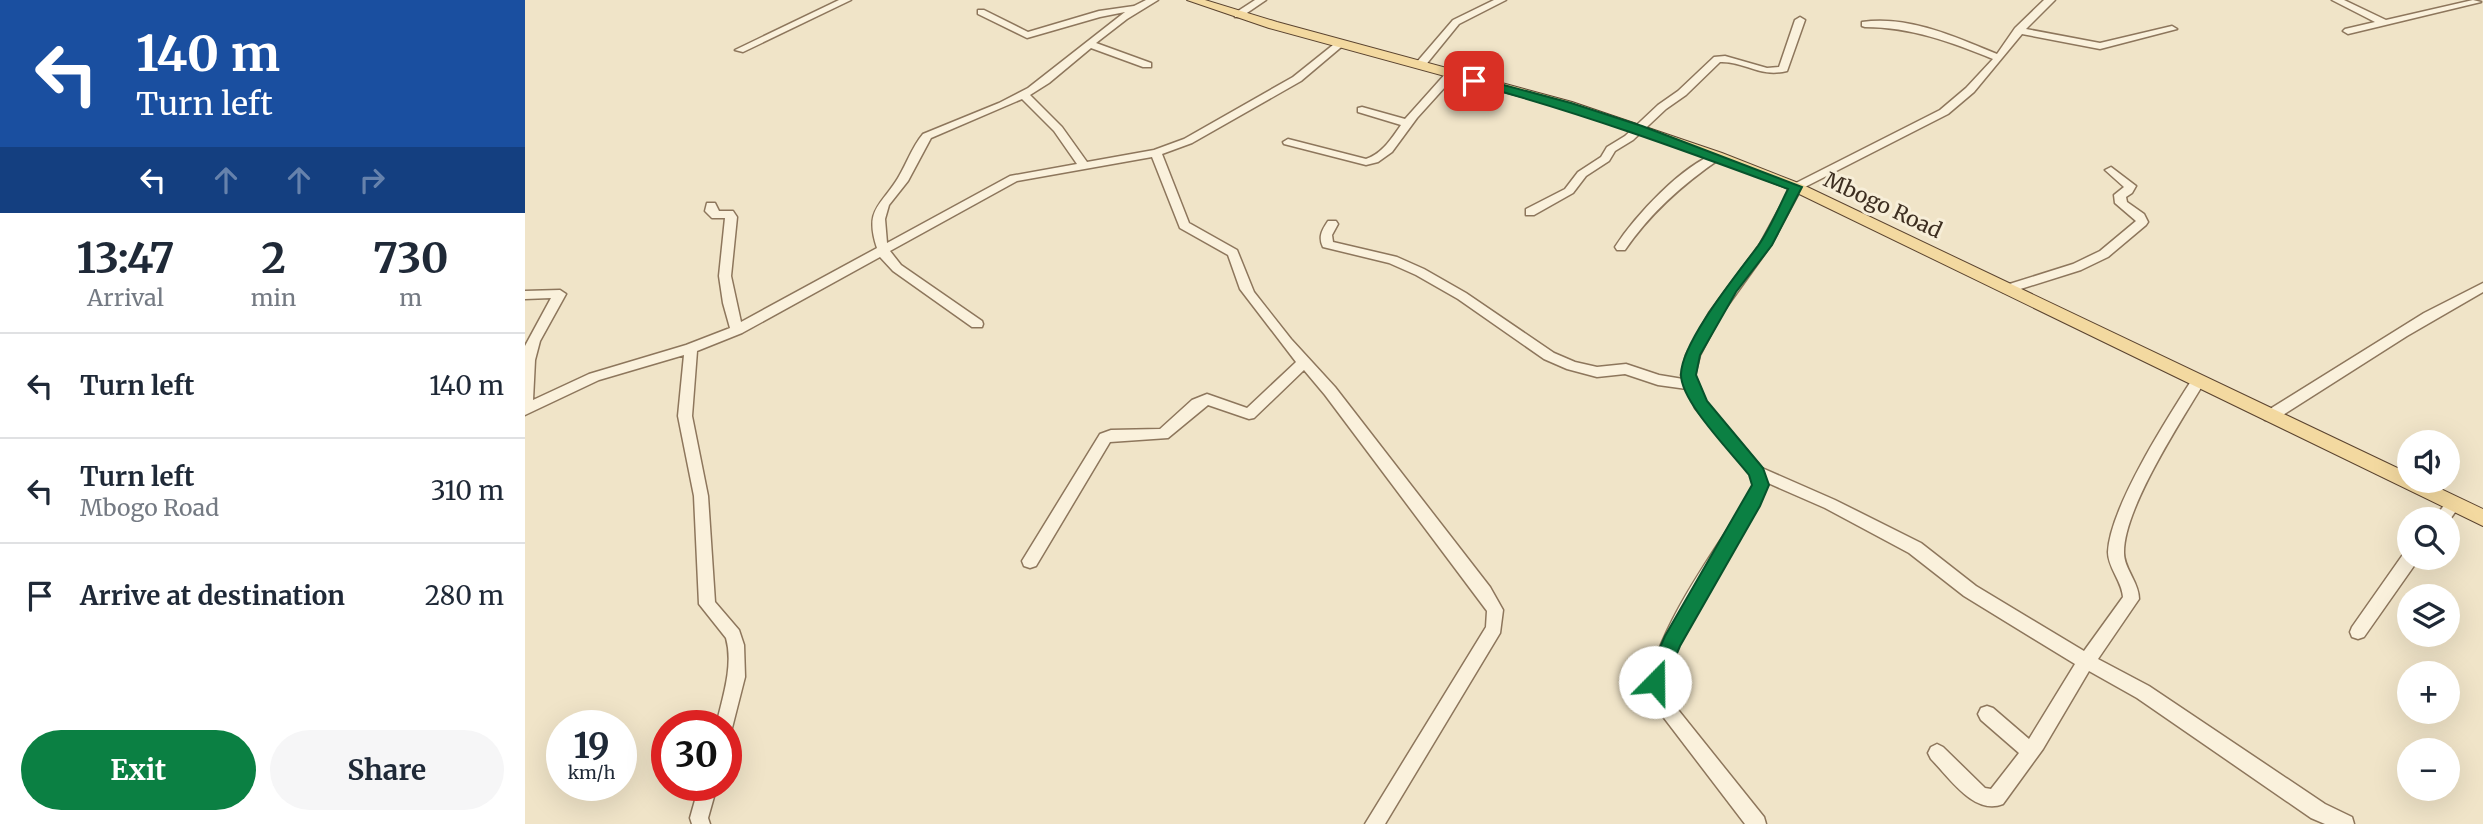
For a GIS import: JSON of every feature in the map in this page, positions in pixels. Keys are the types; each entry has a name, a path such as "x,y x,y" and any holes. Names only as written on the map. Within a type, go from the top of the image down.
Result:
{"main road":[{"name":"Mbogo Road","path":"1193,0 1238,15 1567,105 1717,156 1796,187 2483,517"}],"street":[{"path":"740,50 846,0"},
{"path":"977,324 897,268 883,250 879,237 879,214 883,204 908,172 924,139 1024,95 1091,45 1120,17 1153,0"},
{"path":"1238,15 1261,0"},
{"path":"1420,65 1456,22 1501,0"},
{"path":"1757,824 1654,693 1659,668 1672,642 1761,485 1757,472 1700,404 1688,375 1693,355 1730,290 1765,245 1796,187 1944,112 1970,90 1999,58 2018,30 2050,0"},
{"path":"2337,0 2383,22"},
{"path":"2348,31 2476,2"},
{"path":"981,12 1027,36 1099,14 1138,7"},
{"path":"1530,212 1563,196 1582,174 1605,159 1611,149 1682,93 1717,59 1728,58 1773,72 1783,69 1800,20"},
{"path":"1865,24 1883,23 1932,33 1999,58"},
{"path":"2018,30 2100,46 2172,29"},
{"path":"525,295 560,294 533,341 528,360 525,410 594,377 691,348 737,330 1014,178 1156,153 1188,141 1297,79 1341,43"},
{"path":"1091,45 1147,65"},
{"path":"1288,142 1369,162 1396,141 1407,123 1451,74"},
{"path":"1024,95 1058,129 1083,164"},
{"path":"1362,110 1407,123"},
{"path":"1156,153 1184,225 1233,253 1244,286 1363,433 1495,610 1494,628 1374,824"},
{"path":"1621,247 1647,209 1673,185 1717,156"},
{"path":"2007,289 2077,267 2103,254 2142,222 2140,217 2119,199 2128,191 2128,183 2111,170"},
{"path":"711,206 711,211 716,215 729,214 731,217 725,276 737,330"},
{"path":"1332,224 1327,235 1327,244 1383,257 1420,272 1462,296 1549,356 1587,371 1626,369 1658,380 1692,385"},
{"path":"2270,416 2328,382 2443,306 2483,287"},
{"path":"691,348 685,416 701,496 707,604 733,635 736,645 736,677 729,710"},
{"path":"1030,561 1105,438 1111,435 1163,434 1197,404 1207,399 1249,414 1304,362"},
{"path":"1937,753 1985,799 2001,793 2031,752 2087,660 2131,599 2130,589 2116,556 2117,541 2147,470 2178,411 2198,381"},
{"path":"1757,472 1830,504 1915,548 1970,591 2143,691 2288,791 2346,824"},
{"path":"2358,632 2402,570"},
{"path":"1987,714 2031,752"},
{"path":"701,824 699,818 704,801"}],"route":[{"path":"1474,81 1567,105 1717,156 1796,187 1765,245 1730,290 1693,355 1688,375 1700,404 1757,472 1761,485 1672,642 1655,682"}]}
